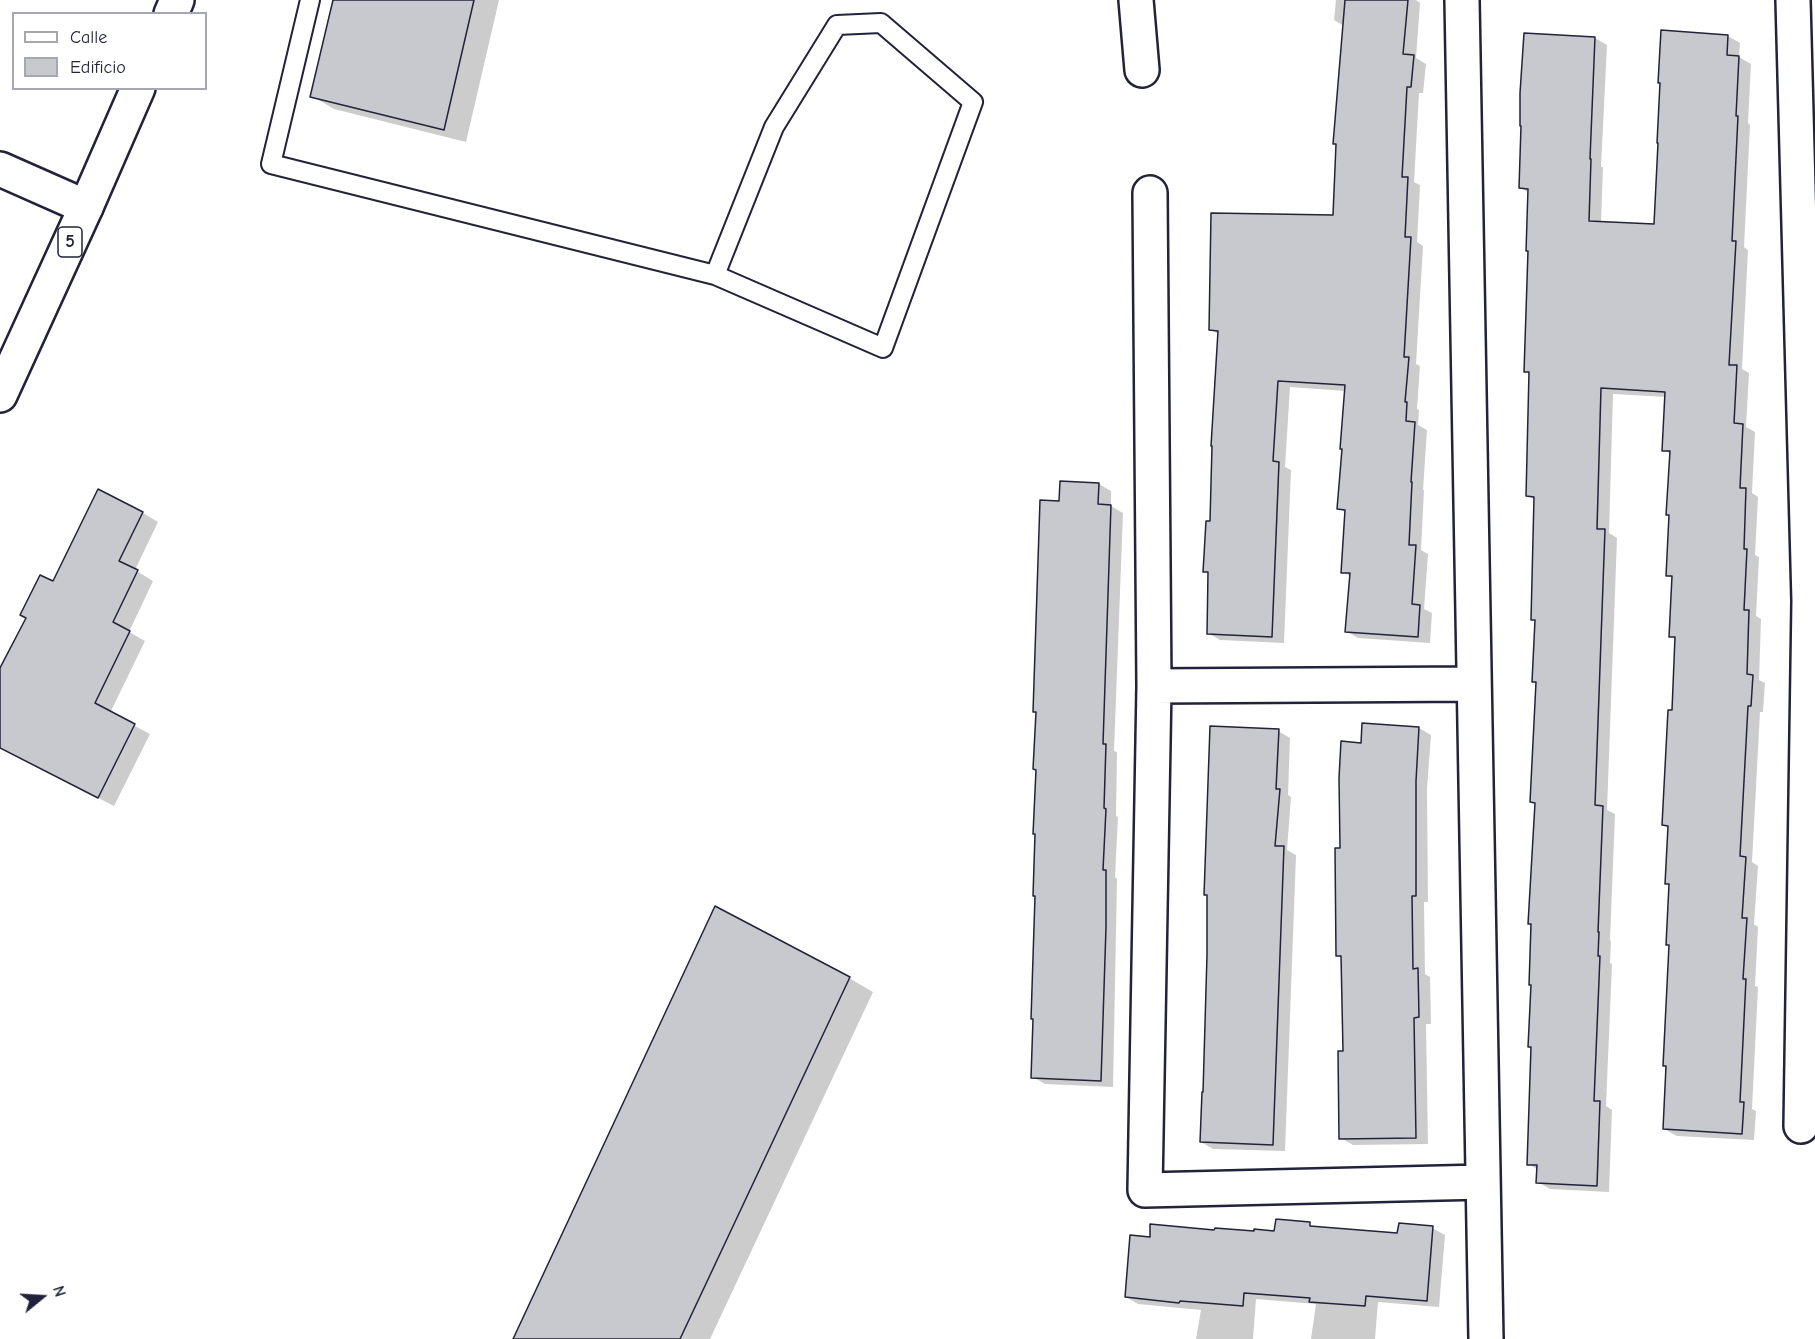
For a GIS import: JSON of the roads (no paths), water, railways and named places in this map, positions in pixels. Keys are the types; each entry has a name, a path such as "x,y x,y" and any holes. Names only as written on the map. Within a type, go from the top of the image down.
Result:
{"street":[{"path":"1136,0 1142,70"},
{"path":"1462,0 1486,1339"},
{"path":"1793,0 1809,601 1801,1126"},
{"name":"5","path":"0,395 137,90"},
{"path":"0,169 86,207"},
{"path":"1150,193 1154,686 1145,1190 1483,1182"},
{"path":"1154,686 1474,684"}],"lane":[{"path":"309,0 271,164 715,276 883,348 973,102 881,23 837,25 774,127 715,276"}]}
